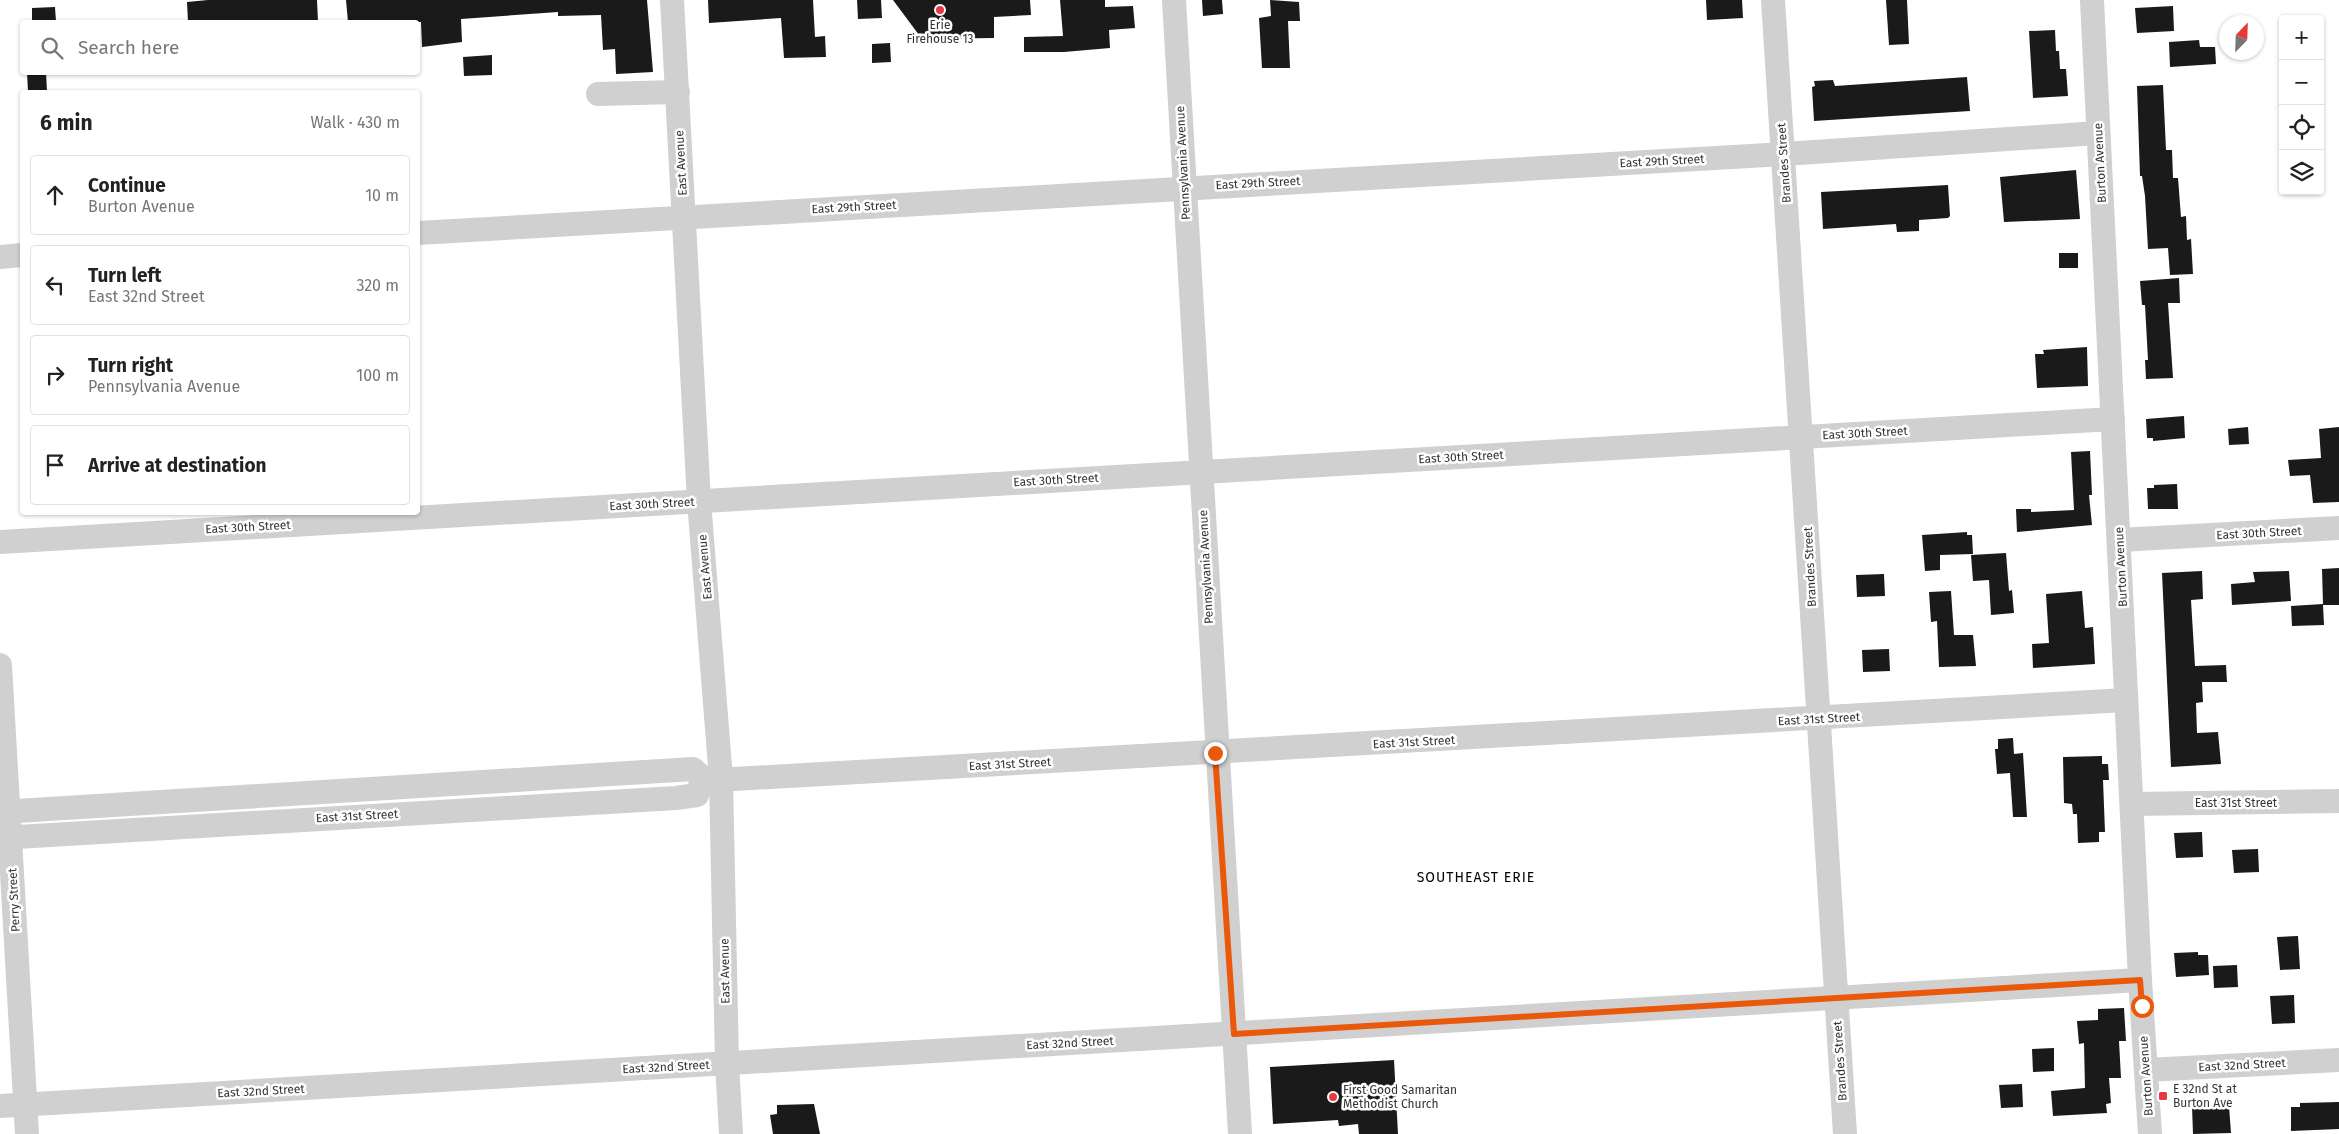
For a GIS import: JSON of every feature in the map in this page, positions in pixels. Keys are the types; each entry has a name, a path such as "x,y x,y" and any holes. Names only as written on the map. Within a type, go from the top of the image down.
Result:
{"street":[{"name":"East Avenue","path":"672,0 732,1134"},
{"name":"Pennsylvania Avenue","path":"1174,0 1202,472 1215,753 1240,1134"},
{"name":"Brandes Street","path":"1773,0 1803,437 1845,1134"},
{"name":"Burton Avenue","path":"2092,0 2120,540 2140,980 2150,1134"},
{"path":"598,94 678,92"},
{"name":"East 29th Street","path":"420,233 2098,134"},
{"path":"0,257 20,255"},
{"name":"East 30th Street","path":"0,542 2113,418"},
{"name":"East 30th Street","path":"2120,540 2339,528"},
{"name":"Perry Street","path":"0,665 5,837 27,1134"},
{"name":"East 31st Street","path":"4,812 694,770 712,779 1215,753 2126,700"},
{"name":"East 31st Street","path":"5,837 676,798 697,794 712,779"},
{"name":"East 31st Street","path":"2132,804 2339,801"},
{"name":"East 32nd Street","path":"0,1106 2140,980"},
{"name":"East 32nd Street","path":"2146,1070 2339,1060"}],"building":[{"path":"208,0 317,0 318,20 188,20 187,2"},
{"path":"346,0 647,0 653,72 616,74 615,49 603,50 601,15 558,16 558,12 461,19 462,42 422,47 420,20 348,20"},
{"path":"708,0 813,0 815,37 825,36 826,57 784,58 781,18 709,23"},
{"path":"857,0 881,0 882,18 858,19"},
{"name":"Erie Firehouse 13","path":"893,0 1030,0 1031,15 994,17 994,38 922,39"},
{"path":"1060,0 1105,0 1105,7 1133,6 1135,28 1109,30 1110,48 1064,52 1024,52 1024,37 1063,36"},
{"path":"1202,0 1222,0 1223,14 1203,16"},
{"path":"1270,0 1299,2 1300,21 1288,21 1290,68 1262,68 1259,18 1271,16"},
{"path":"1706,0 1742,0 1743,18 1707,20"},
{"path":"1886,0 1907,0 1909,44 1889,45"},
{"path":"2173,6 2174,31 2137,33 2135,8"},
{"path":"55,7 56,20 32,20 32,8"},
{"path":"2055,30 2056,51 2059,51 2060,69 2066,69 2068,96 2033,98 2029,31"},
{"path":"2199,40 2200,47 2215,47 2216,64 2170,67 2169,42"},
{"path":"890,43 891,62 872,63 872,44"},
{"path":"492,55 492,75 464,76 463,57"},
{"path":"27,75 46,75 47,90 28,90"},
{"path":"1967,77 1970,111 1814,121 1812,87 1815,86 1814,81 1833,80 1835,86"},
{"path":"2163,85 2166,150 2172,150 2173,178 2178,178 2181,217 2186,216 2187,240 2191,239 2193,274 2170,275 2168,248 2148,249 2145,196 2142,176 2140,176 2137,86"},
{"path":"2076,170 2080,219 2004,222 2000,177"},
{"path":"1948,185 1950,216 1948,218 1919,220 1919,231 1897,232 1896,224 1823,229 1821,192"},
{"path":"2059,253 2078,253 2078,268 2059,268"},
{"path":"2179,278 2180,303 2168,303 2173,378 2146,379 2145,360 2148,360 2145,305 2142,305 2140,281"},
{"path":"2087,347 2088,386 2037,388 2035,354 2044,354 2043,350"},
{"path":"2184,416 2185,438 2153,441 2153,438 2147,438 2146,419"},
{"path":"2248,427 2249,444 2229,445 2228,429"},
{"path":"2339,427 2339,502 2313,503 2310,475 2290,476 2288,460 2321,458 2319,429"},
{"path":"2090,451 2092,495 2089,495 2092,525 2017,532 2016,509 2031,509 2031,512 2074,510 2071,452"},
{"path":"2177,484 2178,509 2148,509 2147,488 2154,488 2154,485"},
{"path":"1967,532 1967,535 1972,535 1973,554 1940,555 1940,570 1925,571 1922,535"},
{"path":"2006,553 2009,591 2012,590 2014,613 1991,615 1989,580 1973,581 1971,555"},
{"path":"2339,568 2339,605 2323,605 2324,625 2292,626 2291,606 2323,604 2322,569"},
{"path":"2202,571 2203,599 2191,600 2195,666 2226,665 2227,682 2202,682 2203,702 2196,703 2197,733 2218,732 2221,764 2171,767 2162,573"},
{"path":"2289,571 2291,601 2232,605 2231,584 2255,582 2253,572"},
{"path":"1884,574 1885,596 1857,597 1856,575"},
{"path":"1951,591 1954,635 1973,635 1976,666 1939,667 1937,621 1931,622 1929,592"},
{"path":"2082,591 2085,628 2093,627 2095,664 2033,668 2032,644 2049,643 2046,594"},
{"path":"1889,649 1890,671 1863,672 1862,650"},
{"path":"2013,738 2014,754 2023,753 2027,817 2013,817 2010,773 1997,774 1995,749 1998,749 1998,739"},
{"path":"2102,756 2102,764 2108,764 2109,780 2103,780 2105,832 2099,832 2099,842 2078,843 2077,814 2073,814 2072,804 2064,803 2063,757"},
{"path":"2202,832 2203,857 2176,858 2174,833"},
{"path":"2258,849 2259,872 2234,873 2232,850"},
{"path":"2298,936 2300,969 2280,970 2277,937"},
{"path":"2198,952 2198,955 2208,955 2209,975 2176,977 2174,953"},
{"path":"2237,965 2238,987 2214,988 2213,966"},
{"path":"2294,995 2295,1023 2272,1024 2270,996"},
{"path":"2124,1008 2126,1041 2119,1041 2121,1078 2109,1078 2111,1103 2106,1104 2107,1113 2053,1116 2051,1091 2085,1088 2084,1043 2079,1044 2077,1021 2098,1020 2098,1009"},
{"path":"2054,1048 2054,1071 2033,1072 2032,1049"},
{"name":"First Good Samaritan Methodist Church","path":"1394,1060 1398,1134 1359,1134 1358,1124 1339,1126 1338,1120 1273,1124 1270,1067"},
{"path":"2022,1084 2023,1107 2001,1108 1999,1085"},
{"path":"2339,1102 2339,1129 2291,1131 2291,1107 2300,1107 2300,1103"},
{"path":"814,1104 820,1134 773,1134 770,1115 777,1114 777,1105"},
{"path":"2192,1106 2229,1106 2231,1133 2193,1134"}],"place":[{"name":"Erie Firehouse 13","path":"940,10"},
{"name":"E 32nd St at Burton Ave","path":"2163,1096"},
{"name":"First Good Samaritan Methodist Church","path":"1333,1097"}],"district":[{"name":"SOUTHEAST ERIE","path":"1476,877"}],"route":[{"path":"1215,753 1234,1034 2140,980 2142,1006"}]}
